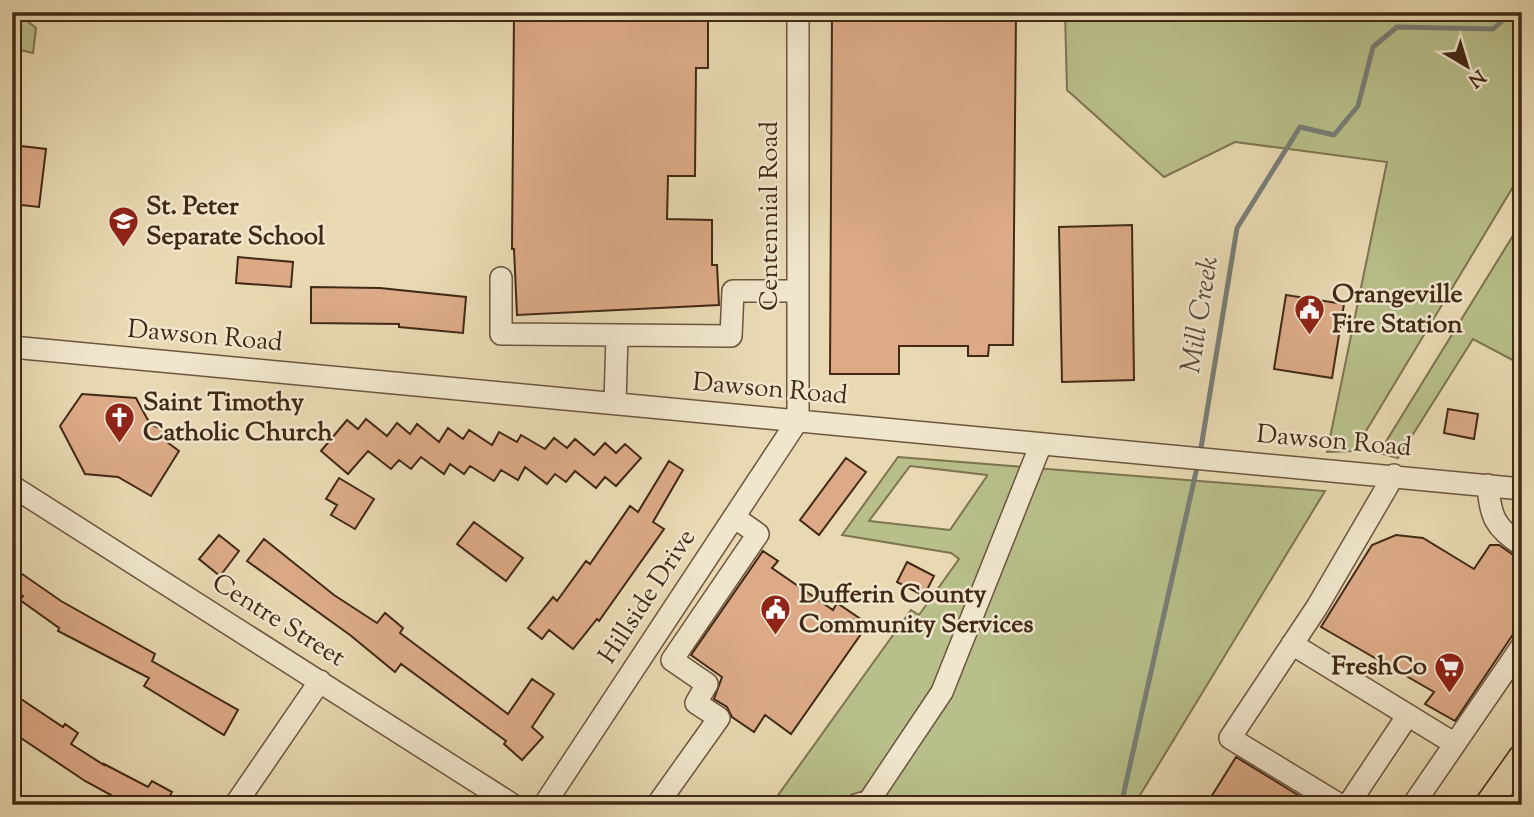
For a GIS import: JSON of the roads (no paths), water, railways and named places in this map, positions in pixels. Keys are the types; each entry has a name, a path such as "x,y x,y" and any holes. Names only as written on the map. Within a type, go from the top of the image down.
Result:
{"main road":[{"path":"1488,805 1522,757"}],"street":[{"name":"Centennial Road","path":"798,12 798,420"},
{"path":"501,278 501,334 731,336 733,292 798,291"},
{"path":"615,403 617,336"},
{"name":"Dawson Road","path":"12,347 1522,489"},
{"name":"Hillside Drive","path":"544,805 798,420"},
{"path":"865,803 942,692 1041,444"},
{"path":"1340,805 1230,738 1317,607 1394,475"},
{"path":"1488,485 1489,511 1503,534 1522,545"},
{"name":"Centre Street","path":"12,486 513,805"},
{"path":"657,805 719,718 696,703 707,684 673,660 758,534 734,517"},
{"path":"1292,644 1455,744"},
{"path":"1413,805 1522,646"},
{"path":"235,805 320,681"},
{"path":"1348,805 1408,715"}],"waterway":[{"name":"Mill Creek","path":"1200,454 1237,228 1300,127 1334,135 1358,106 1373,47 1397,27 1493,29 1512,12"},
{"name":"Mill Creek","path":"1121,805 1198,463"}],"place":[{"name":"St. Peter Separate School","path":"123,249"},
{"name":"Orangeville Fire Station","path":"1309,337"},
{"name":"Saint Timothy Catholic Church","path":"120,445"},
{"name":"Dufferin County Community Services","path":"776,637"},
{"name":"FreshCo","path":"1450,694"}]}
